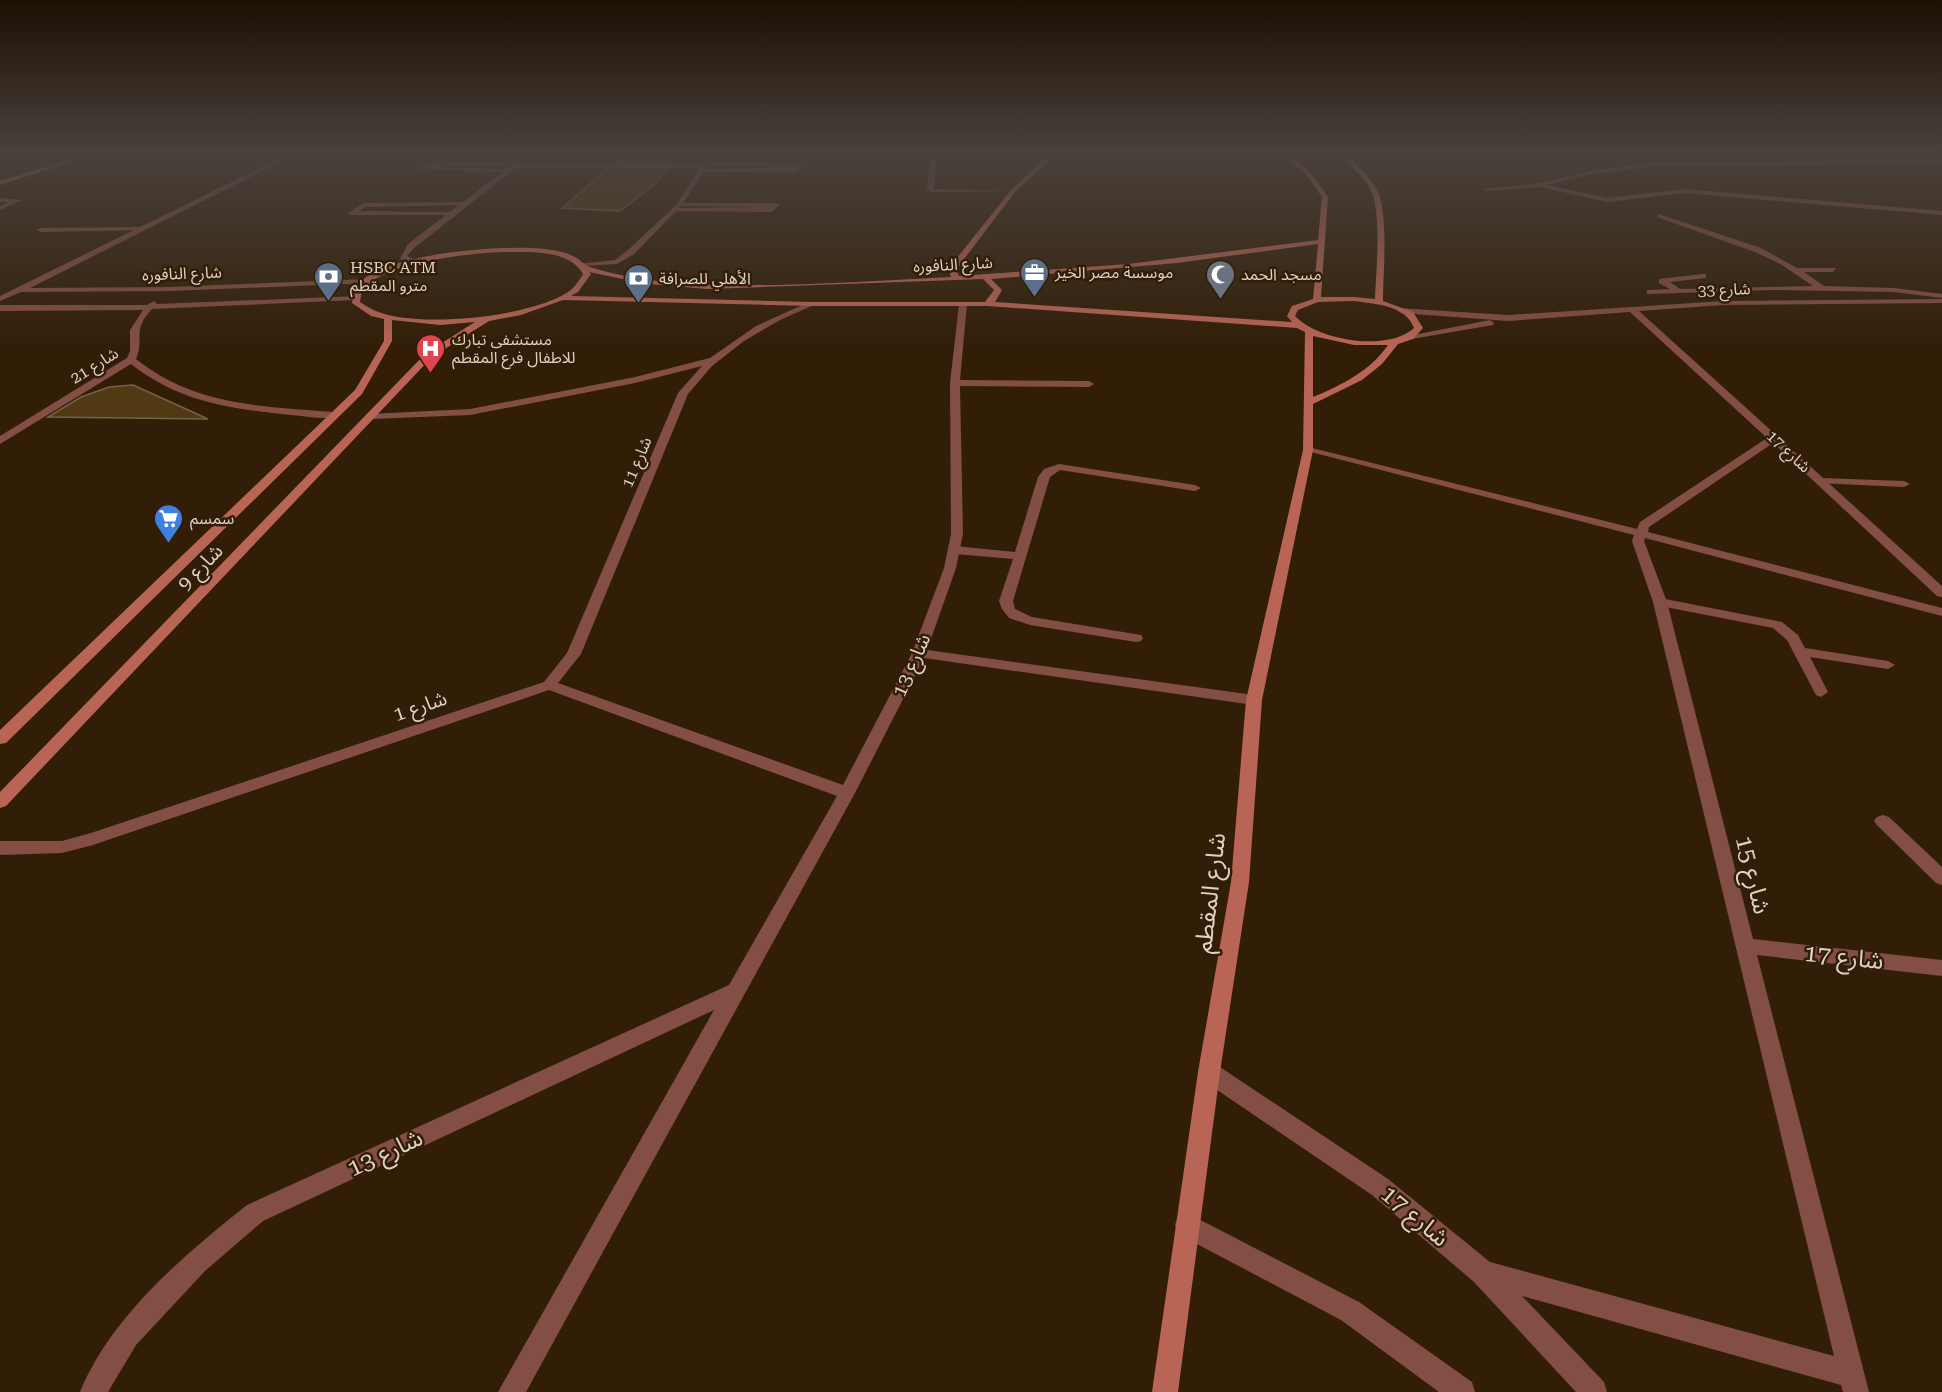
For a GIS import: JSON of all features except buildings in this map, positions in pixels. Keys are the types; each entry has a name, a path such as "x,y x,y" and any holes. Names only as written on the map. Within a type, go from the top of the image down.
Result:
{"main road":[{"path":"956,279 953,271 957,263 992,218"},
{"path":"1317,300 1324,218"},
{"path":"1378,218 1379,303"},
{"name":"شارع النافوره","path":"367,281 413,262 463,253 513,249 548,252 574,259 584,266 639,283 686,287 986,278 1249,254 1322,241"},
{"path":"367,281 356,293 355,298 356,303 367,312 388,319 443,322 486,319 529,310 562,298 586,279 584,266"},
{"path":"986,278 998,290 987,304"},
{"path":"921,281 916,293 933,304"},
{"name":"شارع النافوره","path":"562,298 812,304 987,304 1298,325"},
{"path":"1354,299 1379,303 1401,310 1419,323 1419,328 1412,336 1395,341 1344,341 1309,331 1298,325 1291,316 1291,312 1300,304 1317,300 1354,299"},
{"name":"شارع 9","path":"0,739 359,392 388,341 388,319"},
{"name":"شارع 9","path":"0,802 434,350 486,319"},
{"name":"شارع المقطم","path":"1165,1392 1186,1225 1240,882 1254,700 1308,450 1309,331"},
{"path":"1310,402 1367,373 1380,363 1395,341"}],"street":[{"path":"20,290 164,218"},
{"path":"413,262 405,259 405,252 448,218"},
{"path":"584,266 617,262 665,218"},
{"path":"1665,218 1758,250 1795,270 1821,288"},
{"path":"41,230 142,229"},
{"path":"1795,270 1833,270"},
{"path":"1677,290 1662,281 1702,276"},
{"name":"شارع النافوره","path":"0,299 20,290 170,289 367,281"},
{"path":"1650,292 1821,288 1894,290 1942,296"},
{"name":"شارع 21","path":"0,441 131,360 135,351 131,340 134,330 149,307 170,289"},
{"name":"شارع النافوره","path":"0,308 149,307 355,298"},
{"name":"شارع 33","path":"1401,310 1508,318 1724,303 1942,301"},
{"name":"شارع 11","path":"549,685 574,654 683,393 697,375 716,359 775,317 812,304"},
{"name":"شارع 13","path":"511,1392 847,793 919,653 955,550 955,383 963,304"},
{"name":"شارع 17","path":"1633,310 1775,437 1942,593"},
{"name":"شارع 33","path":"1412,336 1472,328 1508,318"},
{"path":"373,416 470,412 635,380 716,359"},
{"path":"131,360 151,375 180,391 226,404 333,415"},
{"path":"955,383 1089,384"},
{"path":"1639,532 1653,518 1775,437"},
{"path":"1308,450 1639,532 1942,612"},
{"path":"1136,638 1016,617 1007,609 1006,601 1048,471 1059,467 1072,468 1195,488"},
{"path":"1822,481 1904,484"},
{"name":"شارع 15","path":"1639,532 1640,550 1660,602 1854,1384"},
{"path":"955,550 1020,556"},
{"path":"1660,602 1776,625 1794,638 1821,692"},
{"path":"1800,651 1888,665"},
{"path":"919,653 1254,700"},
{"path":"549,685 847,793"},
{"name":"شارع 1","path":"0,848 62,847 93,839 549,685"},
{"path":"1883,821 1942,878"},
{"name":"شارع 17","path":"1746,946 1942,968"},
{"name":"شارع 13","path":"93,1392 127,1336 196,1262 255,1214 736,991"},
{"name":"شارع 17","path":"1209,1072 1342,1159 1483,1273 1594,1392"},
{"path":"1186,1225 1350,1311 1462,1392"},
{"path":"1483,1273 1854,1384"}],"place":[{"name":"موسسة مصر الخير","path":"1034,298"},
{"name":"مسجد الحمد","path":"1220,300"},
{"name":"HSBC ATM مترو المقطم","path":"329,302"},
{"name":"الأهلي للصرافة","path":"638,304"},
{"name":"مستشفى تبارك للاطفال فرع المقطم","path":"431,374"},
{"name":"سمسم","path":"169,544"}]}
